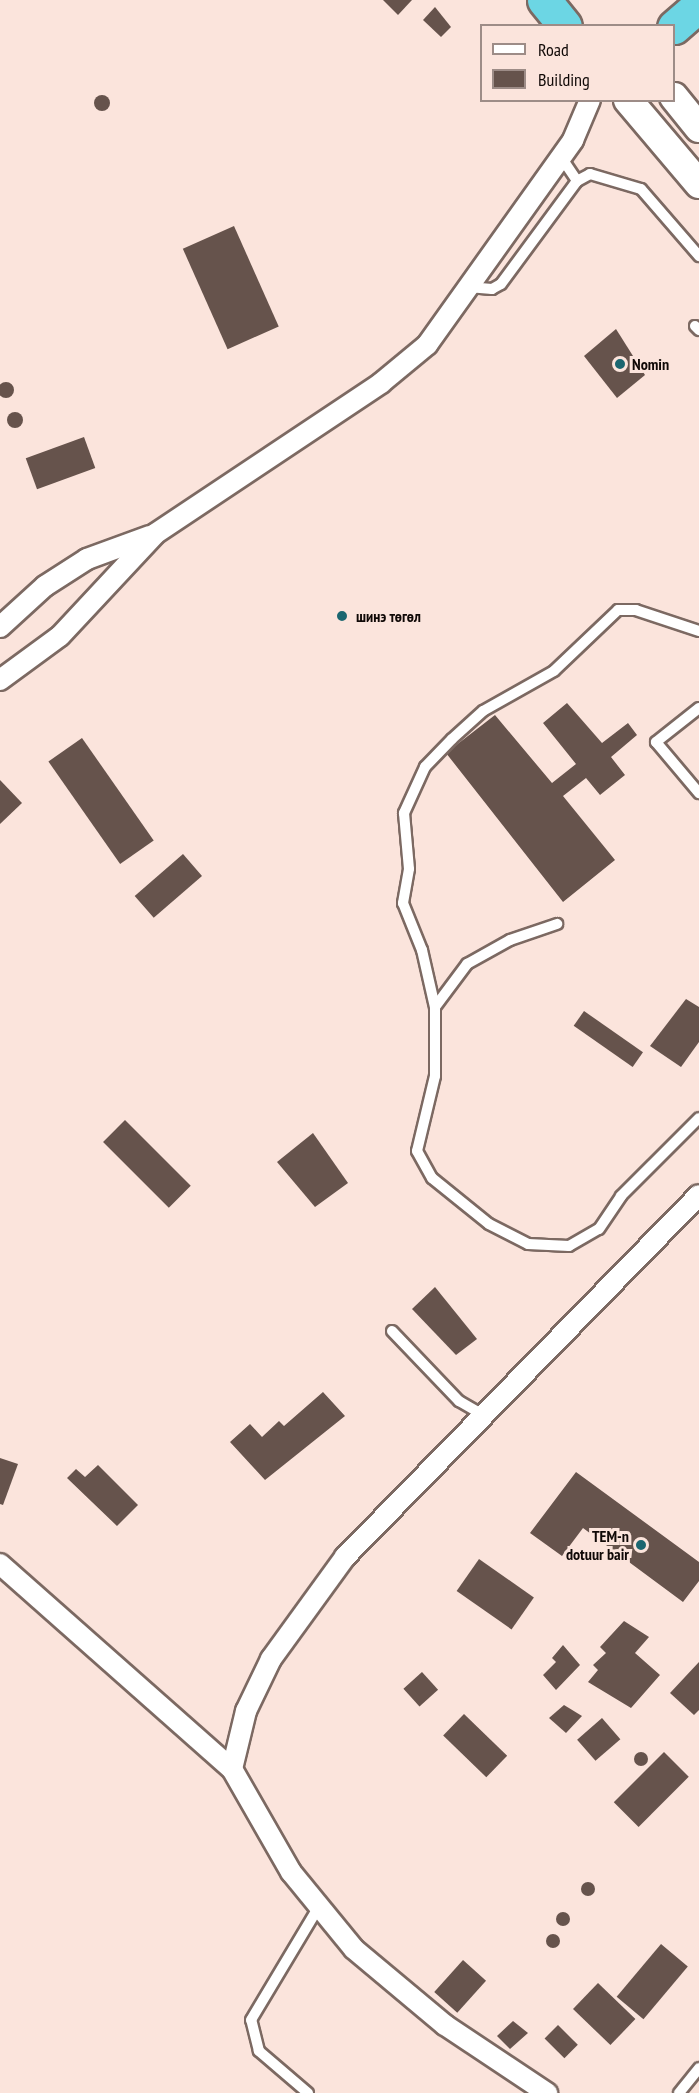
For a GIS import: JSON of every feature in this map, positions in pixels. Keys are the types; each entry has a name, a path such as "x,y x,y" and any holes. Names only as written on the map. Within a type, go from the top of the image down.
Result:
{"highway":[{"path":"544,0 563,24"},
{"path":"675,26 699,4"}],"main road":[{"path":"675,98 699,128"},
{"path":"630,102 699,184"}],"street":[{"path":"0,680 60,636 155,534 381,383 427,345 573,140 589,102"},
{"path":"0,627 45,586 87,559 155,534"},
{"path":"232,1769 246,1711 271,1659 306,1606 345,1557 486,1416 699,1195"},
{"path":"0,1564 232,1769 291,1872 318,1908 354,1949 445,2025 547,2093"}],"lane":[{"path":"561,157 577,181"},
{"path":"468,287 492,289 501,284 577,181 590,174 641,189 699,256"},
{"path":"699,631 636,610 618,610 554,671 483,711 425,767 404,813 409,869 403,903 422,950 435,1008 435,1076 417,1151 432,1178 489,1224 528,1244 569,1246 599,1229 621,1196 699,1118"},
{"path":"699,708 656,742 699,793"},
{"path":"435,1008 467,964 510,939 557,924"},
{"path":"393,1330 459,1401 486,1416"},
{"path":"308,2093 259,2051 251,2020 318,1908"},
{"path":"679,2093 699,2068"}],"building":[{"path":"383,0 412,0 398,15"},
{"path":"435,7 451,27 441,37 423,20"},
{"path":"99,95 105,95 110,103 108,109 99,111 94,106 94,100"},
{"path":"234,226 279,326 228,349 183,249"},
{"path":"616,329 645,375 617,398 584,356"},
{"path":"6,382 12,384 12,396 6,398 0,396 0,384"},
{"path":"12,412 18,412 23,420 21,426 12,428 7,423 7,417"},
{"path":"84,437 95,468 37,489 26,458"},
{"path":"567,703 602,743 628,723 637,735 611,757 625,775 600,795 586,778 563,796 615,860 563,902 446,753 495,715 552,783 576,764 543,723"},
{"path":"82,738 154,840 120,864 48,762"},
{"path":"0,780 22,803 0,824"},
{"path":"183,854 202,876 154,918 135,896"},
{"path":"686,999 699,1007 699,1042 681,1067 650,1046"},
{"path":"584,1011 643,1052 633,1067 574,1026"},
{"path":"125,1120 191,1186 169,1208 103,1142"},
{"path":"313,1133 348,1183 315,1207 277,1162"},
{"path":"435,1287 477,1339 456,1355 412,1309"},
{"path":"323,1392 345,1416 265,1480 230,1442 250,1424 262,1437 279,1421 284,1426"},
{"path":"0,1458 18,1464 3,1505 0,1504"},
{"path":"98,1465 138,1505 117,1526 67,1478 76,1469 85,1477"},
{"name":"TEM-n dotuur bair","path":"576,1472 699,1562 699,1581 683,1602 583,1528 562,1556 530,1533"},
{"path":"479,1559 534,1597 512,1629 457,1591"},
{"path":"624,1621 649,1637 635,1653 660,1675 631,1708 588,1682 598,1670 593,1665 606,1653 600,1647"},
{"path":"563,1645 580,1665 556,1690 543,1675 556,1662 552,1658"},
{"path":"699,1662 699,1710 694,1715 670,1693"},
{"path":"422,1672 438,1690 419,1707 403,1689"},
{"path":"564,1705 582,1716 566,1733 549,1718"},
{"path":"464,1714 507,1756 486,1777 443,1736"},
{"path":"602,1718 620,1739 595,1761 577,1740"},
{"path":"638,1752 644,1752 648,1759 644,1766 638,1766 634,1762 634,1756"},
{"path":"664,1752 689,1777 639,1827 614,1802"},
{"path":"585,1882 591,1882 595,1889 591,1896 585,1896 581,1892 581,1886"},
{"path":"560,1912 566,1912 570,1919 566,1926 560,1926 556,1922 556,1916"},
{"path":"550,1934 556,1934 560,1941 556,1948 550,1948 546,1944 546,1938"},
{"path":"661,1944 688,1966 643,2019 617,1997"},
{"path":"463,1960 486,1981 457,2013 434,1992"},
{"path":"598,1983 635,2019 610,2045 573,2009"},
{"path":"513,2021 528,2033 510,2049 497,2036"},
{"path":"558,2025 578,2045 564,2058 545,2038"}],"place":[{"name":"Nomin","path":"620,364"},
{"name":"шинэ төгөл","path":"342,616"},
{"name":"TEM-n dotuur bair","path":"641,1545"}]}
